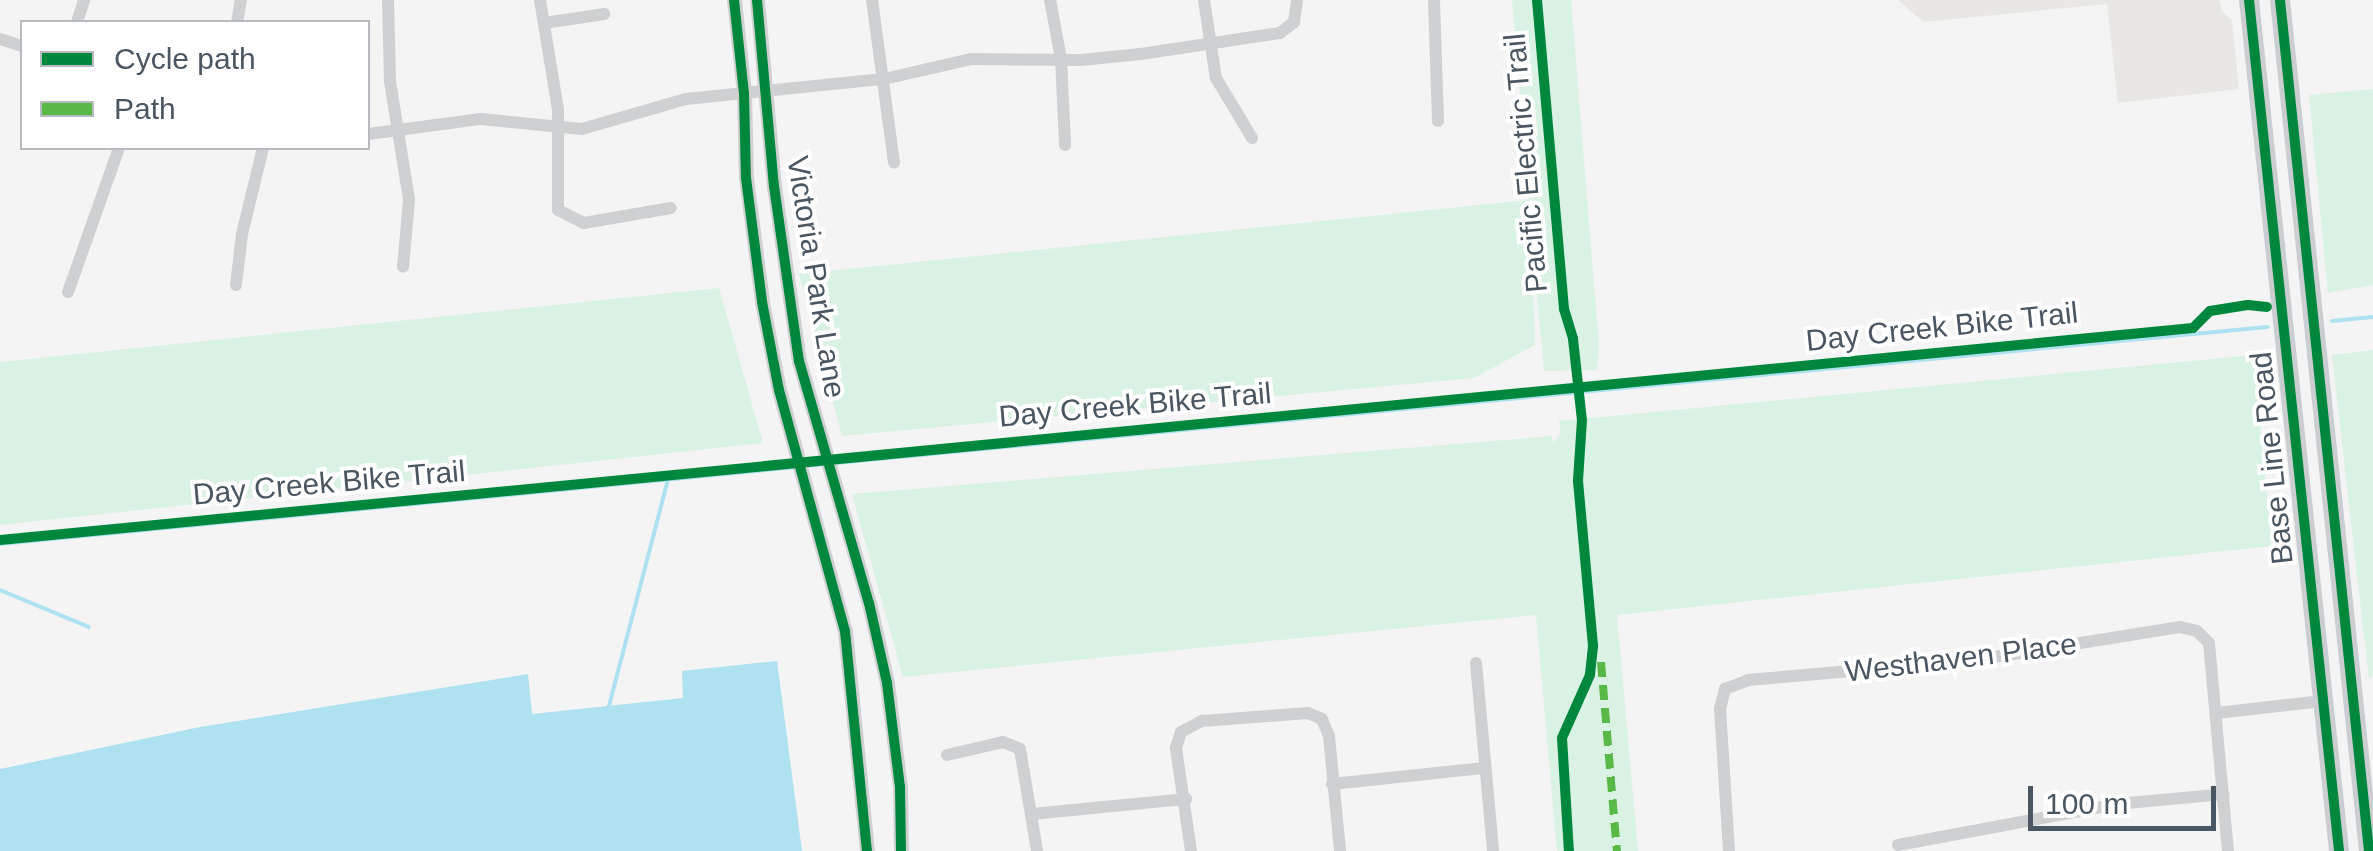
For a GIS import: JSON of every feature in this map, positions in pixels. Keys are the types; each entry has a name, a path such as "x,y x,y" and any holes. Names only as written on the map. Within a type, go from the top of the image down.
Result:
{"main road":[{"name":"Base Line Road","path":"2249,0 2339,851"},
{"name":"Base Line Road","path":"2280,0 2368,851"}],"street":[{"path":"388,0 390,80 409,200 402,266"},
{"path":"540,0 558,126 558,210 584,223 671,208"},
{"name":"Victoria Park Lane","path":"734,0 744,93 746,178 762,302 779,390 848,648 867,851"},
{"name":"Victoria Park Lane","path":"758,0 789,300 817,434 887,682 900,787 900,851"},
{"path":"872,0 894,164"},
{"path":"1050,0 1062,59 1065,145"},
{"path":"1204,0 1216,78 1252,138"},
{"path":"370,134 481,119 598,126 664,104 884,79 971,59 1113,58 1269,35 1294,22 1297,0"},
{"path":"1434,0 1438,121"},
{"path":"544,23 604,14"},
{"path":"68,292 118,150"},
{"path":"236,285 242,234 263,150"},
{"name":"Westhaven Place","path":"1729,851 1720,709 1725,690 1748,680 1976,660 2180,627 2198,631 2209,643 2216,713"},
{"path":"1476,663 1492,851"},
{"path":"2228,851 2216,713 2323,702"},
{"path":"1191,851 1176,748 1181,732 1202,721 1308,712 1322,718 1329,736 1340,851"},
{"path":"947,755 1003,742 1020,750 1037,851"},
{"path":"1332,784 1485,768"},
{"path":"1898,845 2117,804 2224,794"},
{"path":"1032,814 1186,799"}],"shaded area":[{"path":"1898,0 2220,0 2222,11 2232,20 2239,89 2118,103 2107,4 1923,22"}],"green space":[{"path":"1512,0 1571,0 1599,346 1597,370 1544,371 1531,228 1535,345 1474,378 842,436 799,274 1529,200"},
{"path":"2373,89 2373,285 2328,293 2309,95"},
{"path":"719,288 763,443 0,525 0,362"},
{"path":"2373,350 2373,674 2369,680 2332,355"},
{"path":"2254,355 2272,546 1617,615 1638,851 1557,851 1536,615 903,677 852,494 1552,436 1553,443 1561,433 1559,421"}],"water":[{"path":"777,661 802,851 0,851 0,769 200,727 528,674 532,714 683,698 682,671"}],"waterway":[{"path":"2332,321 2373,317"},
{"path":"836,463 2268,327"},
{"path":"806,466 826,464"},
{"path":"0,544 797,467"},
{"path":"609,706 668,479"},
{"path":"0,590 89,627"}],"marked path":[{"path":"1601,662 1617,851"}],"cycle path":[{"path":"734,0 744,93 746,178 762,302 779,390 845,631 867,851"},
{"path":"757,0 774,186 799,361 869,603 887,683 900,787 901,851"},
{"name":"Pacific Electric Trail","path":"1537,0 1564,309 1573,339 1582,420 1578,481 1593,646 1590,675 1562,738 1569,851"},
{"path":"2249,0 2339,851"},
{"path":"2280,0 2369,851"},
{"name":"Day Creek Bike Trail","path":"0,540 2193,328 2210,311 2248,305 2267,307"}]}
